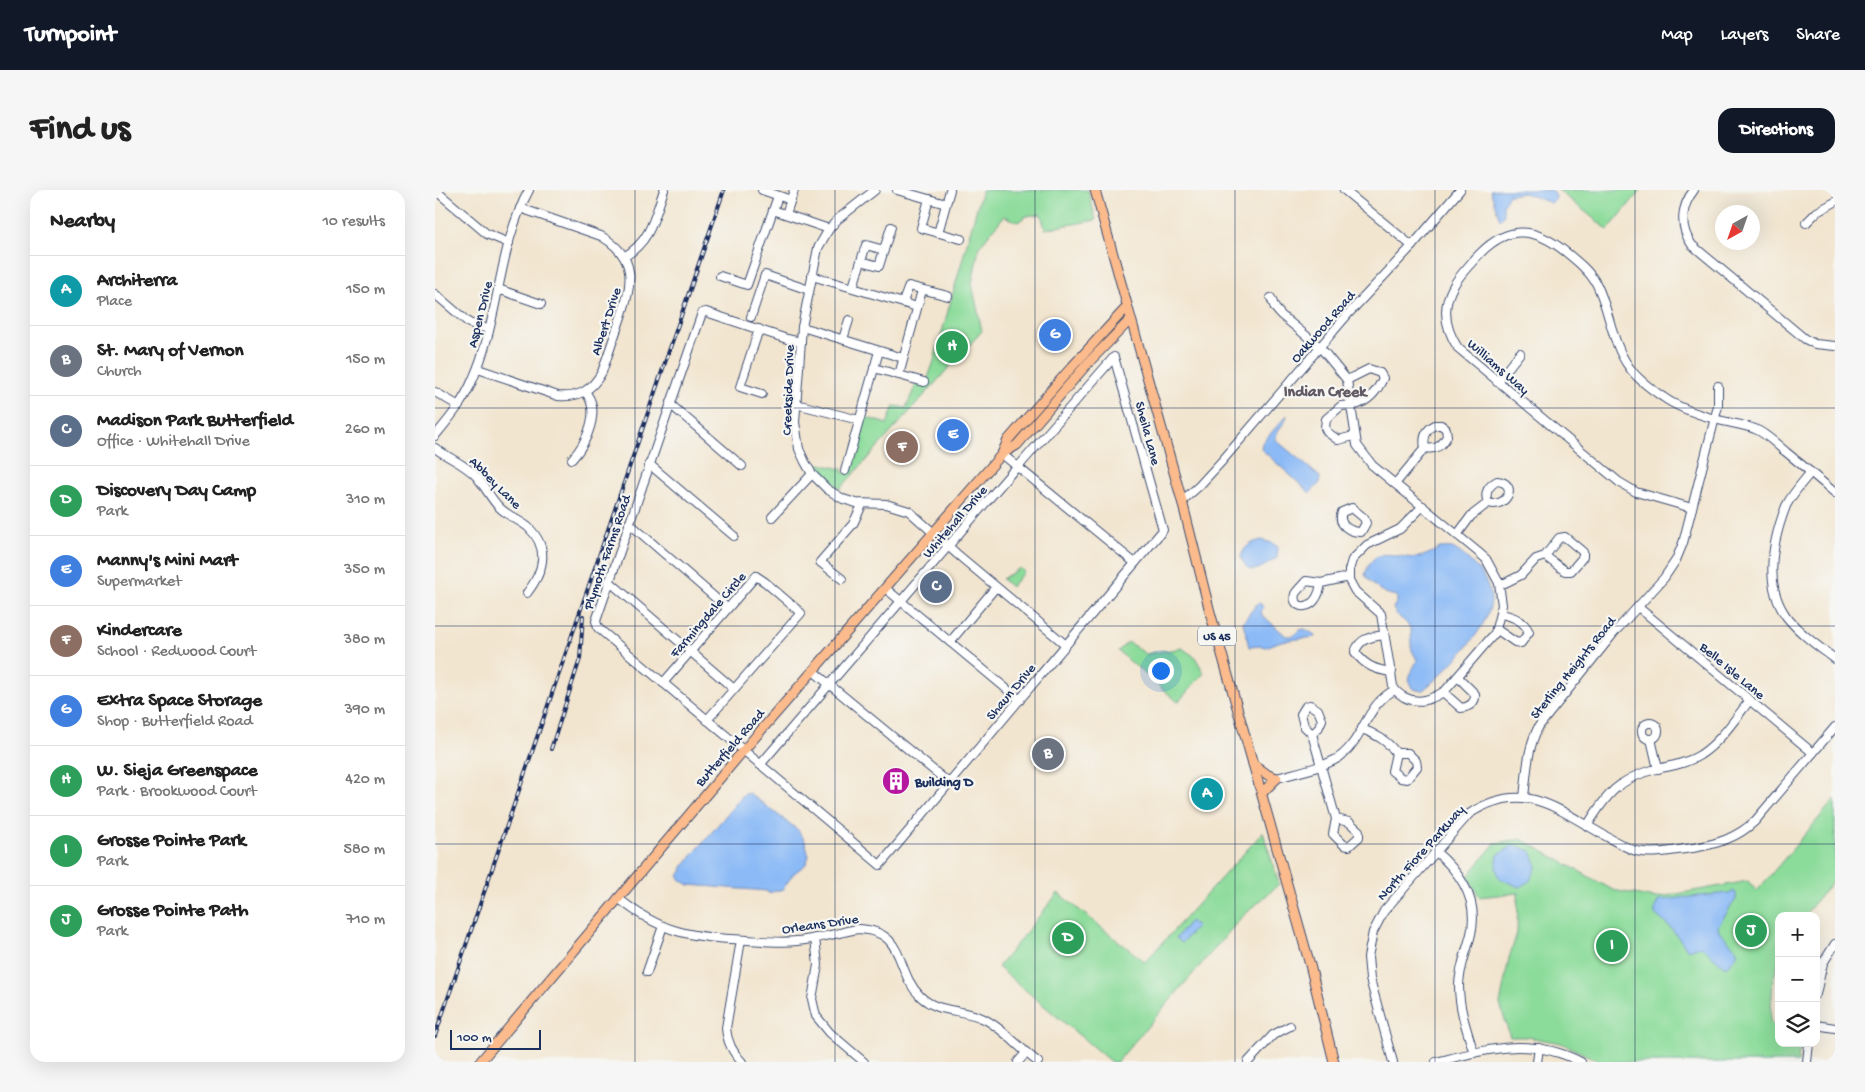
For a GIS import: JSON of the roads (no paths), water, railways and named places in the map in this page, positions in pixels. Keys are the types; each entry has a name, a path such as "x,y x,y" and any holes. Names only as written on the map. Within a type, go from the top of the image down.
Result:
{"main road":[{"name":"US 45","path":"1095,190 1182,501 1213,622 1310,965 1335,1062"},
{"name":"Butterfield Road","path":"480,1062 743,751 1002,454 1008,440 1069,369 1127,307"},
{"name":"Butterfield Road","path":"1002,454 1017,445 1088,363 1131,320"},
{"path":"1253,764 1267,775 1277,778"},
{"path":"1262,792 1277,778"}],"street":[{"path":"435,190 487,234 509,243"},
{"name":"Aspen Drive","path":"435,436 459,406 478,369 509,243 520,208 529,190"},
{"path":"520,208 601,236 611,242 624,257 634,251 644,241 650,230 664,190"},
{"path":"762,190 791,200"},
{"path":"786,214 794,190"},
{"name":"Creekside Drive","path":"875,190 838,219 829,229 821,242 811,276 802,328 795,422 797,442 805,462 827,489 843,499 862,504 886,504 904,508 915,514 996,587 1066,645"},
{"path":"897,190 946,204"},
{"path":"938,232 950,190"},
{"path":"1344,190 1412,246"},
{"name":"Oakwood Road","path":"1182,501 1222,461 1349,313 1412,246 1460,190"},
{"path":"1694,190 1685,206 1683,223 1692,245 1805,339 1815,344 1835,346"},
{"path":"747,285 778,196"},
{"path":"929,199 921,228 961,239"},
{"path":"1806,224 1817,212 1835,202"},
{"path":"773,210 829,229"},
{"path":"861,261 879,266 891,227"},
{"name":"Williams Way","path":"1692,508 1647,496 1627,488 1463,353 1452,338 1446,322 1448,297 1458,278 1485,247 1511,234 1534,234 1547,238 1557,245 1586,270 1595,281 1620,351 1635,374 1675,405 1715,420 1757,430 1766,435 1835,493"},
{"path":"853,287 866,245 884,250"},
{"name":"Albert Drive","path":"585,392 597,382 602,372 629,293 630,278 624,257"},
{"path":"752,270 809,290"},
{"path":"751,317 765,275"},
{"path":"720,276 760,290"},
{"path":"811,276 917,307"},
{"path":"903,302 909,286 948,296"},
{"path":"498,290 541,304"},
{"path":"899,375 922,290"},
{"path":"435,294 469,323 488,329"},
{"path":"1271,298 1275,308 1281,315 1320,347 1347,380 1352,406 1354,436 1357,445 1373,465 1486,559 1499,583 1502,600 1497,629 1458,677 1443,692 1425,701 1415,702 1395,690 1389,692 1374,708 1350,748 1343,755 1336,760 1277,778"},
{"name":"Plymoth Farms Road","path":"759,330 706,312 702,313 609,581 596,625 871,858"},
{"path":"843,339 849,320"},
{"path":"802,328 903,358"},
{"path":"762,394 739,387 759,330 801,342"},
{"path":"845,471 879,351"},
{"path":"1497,382 1520,353"},
{"name":"Sheila Lane","path":"1109,363 1114,357 1161,523"},
{"name":"Whitehall Drive","path":"761,765 1012,472 1109,363"},
{"path":"874,368 924,382"},
{"path":"478,369 558,396 572,396 585,392 592,406 592,418 582,446 572,459"},
{"path":"1347,380 1369,369 1380,373 1383,378 1378,389 1366,400 1352,406 1341,406 1326,419 1325,428 1327,432 1338,440 1354,436"},
{"name":"Sterling Heights Road","path":"1524,797 1529,755 1539,726 1613,634 1664,578 1680,552 1715,420 1719,386"},
{"path":"435,392 459,406"},
{"path":"670,404 742,466"},
{"path":"796,404 859,420"},
{"name":"Abbey Lane","path":"435,448 467,468 477,477 499,507 527,527 535,536 541,549 542,568 527,593"},
{"path":"1395,484 1425,448"},
{"path":"1002,454 1135,563"},
{"path":"649,464 734,536"},
{"path":"1811,472 1795,491 1787,506 1772,557 1773,582 1778,600 1786,616 1803,633 1835,659"},
{"path":"772,517 813,474"},
{"path":"1457,535 1471,516 1489,503"},
{"path":"842,579 820,562 853,524 862,504"},
{"path":"1395,690 1381,614 1355,591 1349,577 1352,560 1367,545 1400,529 1423,506"},
{"path":"629,523 727,608"},
{"name":"Shaun Drive","path":"871,858 880,865 1163,530 1161,523"},
{"path":"1361,532 1367,545"},
{"path":"1499,583 1505,583 1521,575 1536,559 1545,556 1559,538 1565,537 1583,552 1583,557 1571,571 1565,571 1545,556"},
{"name":"Farmingdale Circle","path":"663,683 756,576 765,582 801,613 707,720"},
{"path":"1321,583 1349,577"},
{"path":"609,581 734,689"},
{"path":"950,642 996,587"},
{"path":"885,588 1020,700"},
{"name":"Belle Isle Lane","path":"1638,607 1813,753"},
{"path":"1497,629 1515,642 1521,643 1529,632 1527,627 1515,617 1501,614"},
{"path":"1384,635 1363,640 1355,652 1362,660 1376,670 1392,672"},
{"path":"813,671 949,783"},
{"path":"1443,692 1461,708 1474,701 1475,694 1458,677"},
{"path":"1587,826 1601,804 1616,787 1637,774 1679,764 1701,754 1720,737 1750,700"},
{"name":"North Fiore Parkway","path":"1393,1062 1370,979 1368,957 1370,942 1384,911 1463,818 1480,806 1496,800 1524,797 1541,801 1623,846 1637,851 1650,853 1707,846 1725,841 1747,830 1835,727"},
{"path":"1362,729 1371,732 1387,744 1396,754"},
{"path":"1312,734 1336,819"},
{"path":"1651,739 1658,769"},
{"path":"1435,851 1453,868 1469,894 1472,912 1471,932 1459,984 1460,1001 1474,1053"},
{"name":"Orleans Drive","path":"618,898 635,912 654,923 693,936 783,942 815,938 857,929 881,933 893,943 911,985 928,1004 937,1008 985,1019 1038,1062"},
{"path":"647,972 663,926"},
{"path":"815,938 818,965 812,999 816,1016 830,1033 864,1062"},
{"path":"741,940 723,1035 742,1062"},
{"path":"1820,977 1823,964 1835,944"},
{"path":"1248,1062 1273,1035 1291,1026"},
{"path":"1820,1026 1835,1028"},
{"path":"1437,1062 1504,1047 1539,1048 1581,1062"},
{"path":"1807,1062 1809,1047"},
{"path":"1537,1062 1539,1048"},
{"path":"1018,1062 1026,1053"}],"water":[{"path":"1490,190 1552,190 1556,196 1555,200 1551,203 1524,193 1509,195 1503,204 1504,216 1500,220"},
{"path":"1287,415 1285,422 1277,433 1276,440 1320,477 1319,484 1310,493 1261,449 1262,443"},
{"path":"1262,540 1278,547 1277,558 1261,568 1252,570 1244,564 1241,557 1249,545"},
{"path":"1440,548 1455,549 1476,567 1487,583 1491,601 1482,625 1474,637 1453,662 1422,691 1413,689 1410,682 1410,675 1417,661 1411,647 1409,626 1396,614 1393,608 1397,601 1397,596 1387,594 1379,589 1365,575 1369,564 1381,555 1418,557 1427,555"},
{"path":"1260,603 1264,608 1261,610 1262,615 1286,636 1293,636 1299,630 1305,629 1315,635 1315,637 1281,641 1266,647 1249,647 1243,622 1257,604"},
{"path":"749,793 798,830 805,841 809,856 806,864 793,874 783,889 768,893 767,891 689,885 681,880 678,875 682,872 683,867 743,795"},
{"path":"1514,845 1531,851 1537,866 1529,882 1519,887 1499,878 1496,867 1498,855"},
{"path":"1733,891 1736,893 1736,899 1718,926 1719,931 1737,950 1737,955 1728,966 1724,966 1701,946 1688,950 1671,928 1655,914 1655,907 1659,900 1729,893"},
{"path":"1190,921 1197,926 1182,943 1176,938"}],"railway":[{"path":"435,1036 724,190"},
{"path":"551,749 580,659 583,616"}],"place":[{"name":"Extra Space Storage","path":"1055,335"},
{"name":"W. Sieja Greenspace","path":"952,347"},
{"name":"Manny's Mini Mart","path":"953,435"},
{"name":"Kindercare","path":"902,447"},
{"name":"Madison Park Butterfield","path":"936,587"},
{"name":"St. Mary of Vernon","path":"1048,754"},
{"name":"Building D","path":"896,781"},
{"name":"Architerra","path":"1207,794"},
{"name":"Grosse Pointe Path","path":"1751,931"},
{"name":"Discovery Day Camp","path":"1068,938"},
{"name":"Grosse Pointe Park","path":"1612,946"}],"district":[{"name":"Indian Creek","path":"1325,390"}]}
